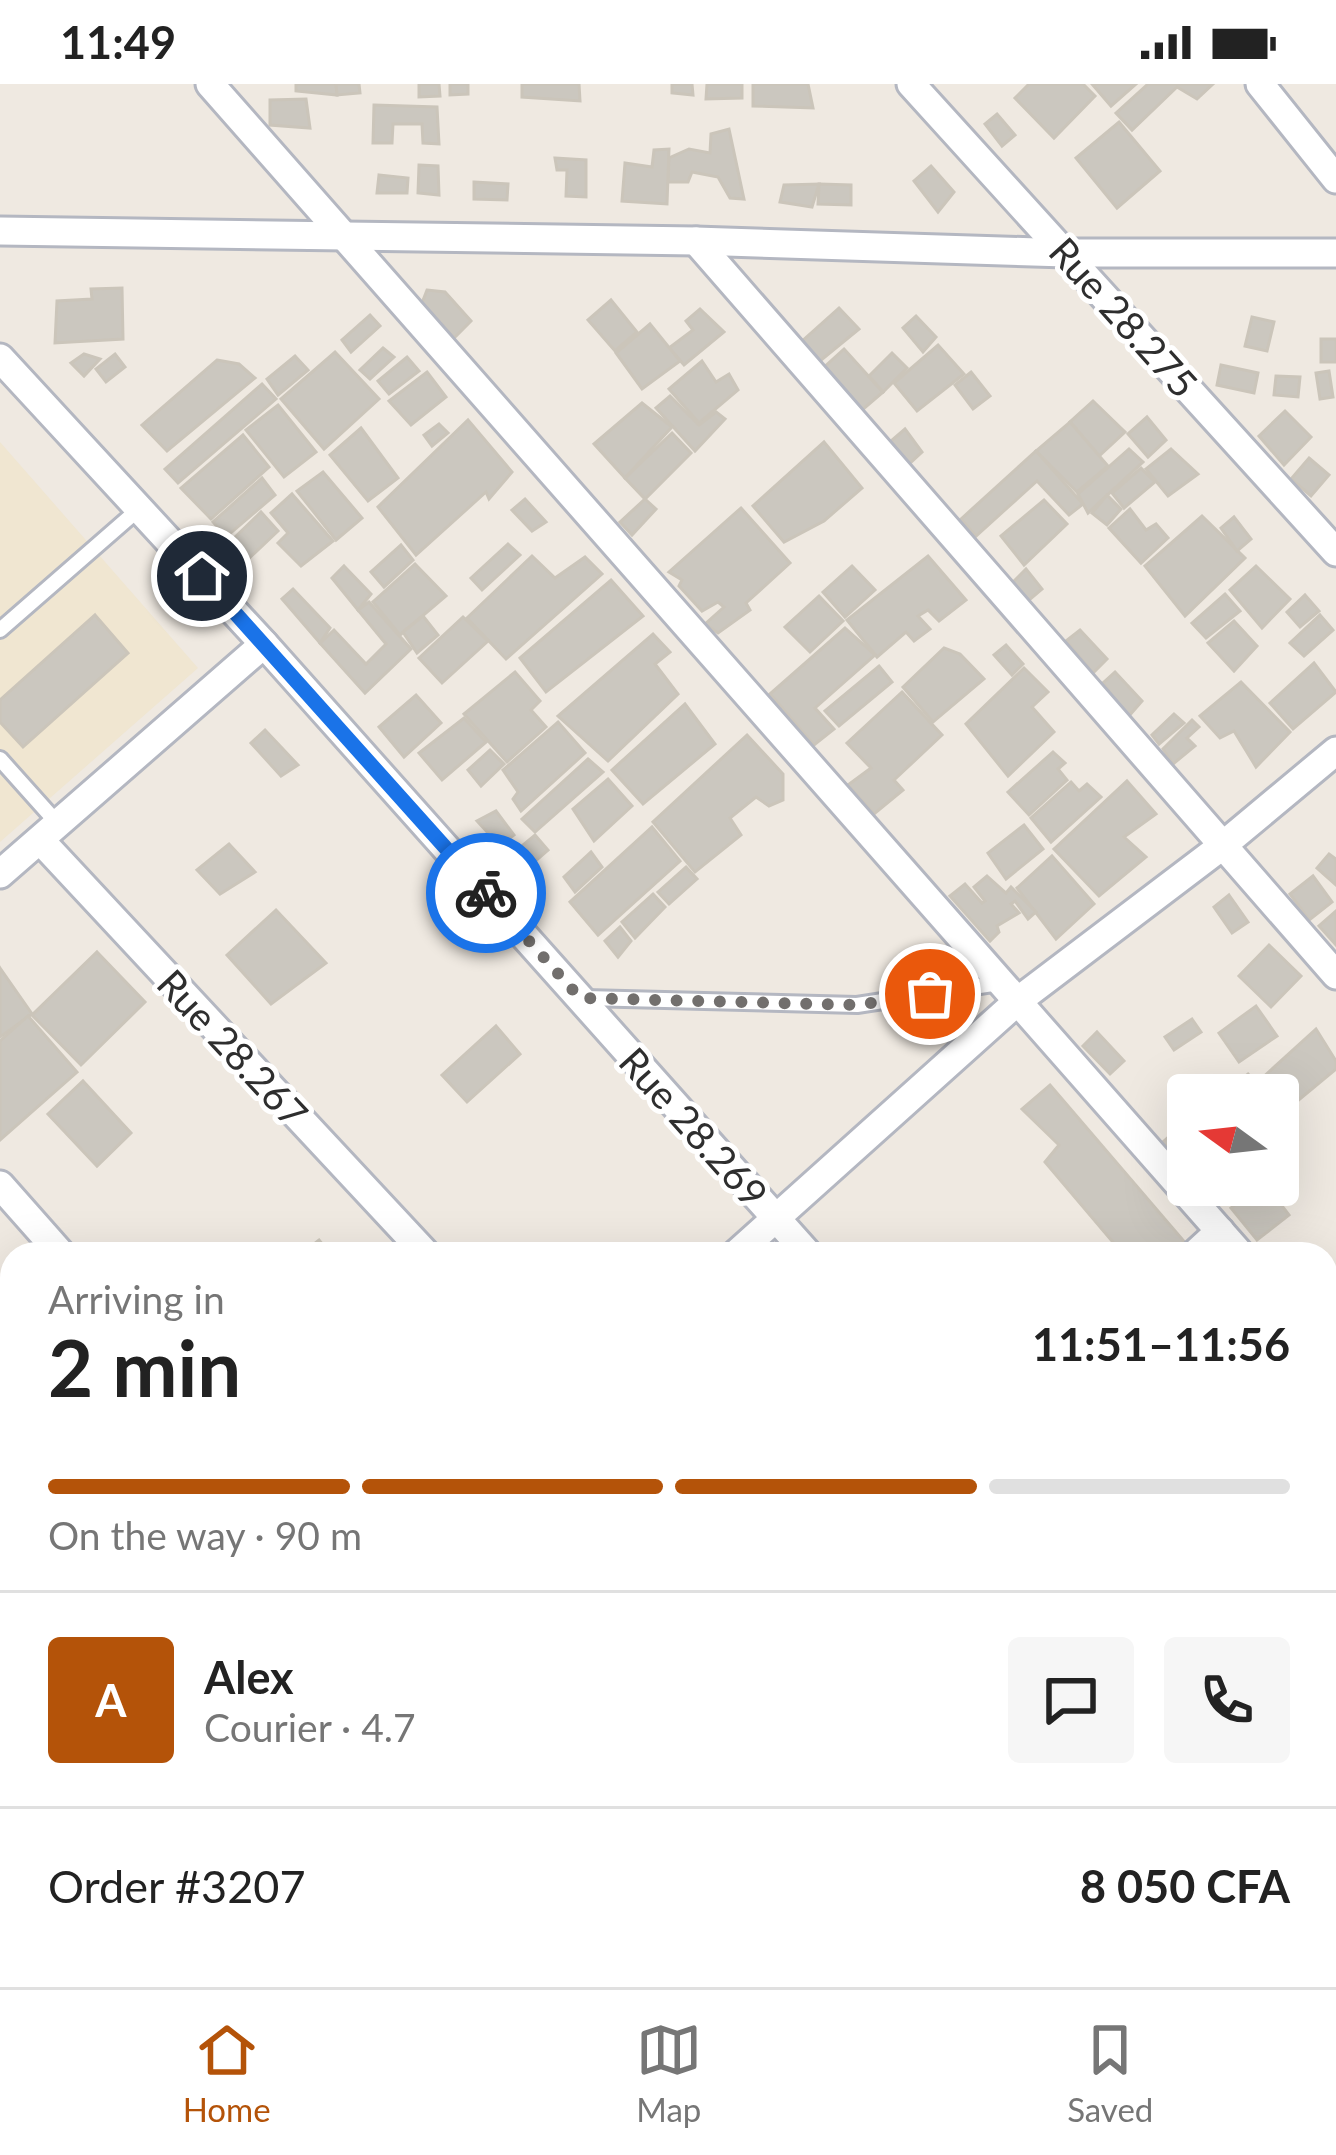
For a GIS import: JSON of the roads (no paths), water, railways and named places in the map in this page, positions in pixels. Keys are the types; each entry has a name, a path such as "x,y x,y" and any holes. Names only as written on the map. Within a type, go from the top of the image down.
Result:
{"street":[{"path":"210,84 1230,1242"},
{"name":"Rue 28.275","path":"911,84 1336,552"},
{"path":"1260,84 1336,179"},
{"path":"8,232 1336,254"},
{"path":"697,241 1336,975"},
{"name":"Rue 28.269","path":"0,358 264,644 797,1242"},
{"path":"1302,511 1336,512"},
{"path":"0,874 264,644"},
{"path":"749,1242 1011,991 1222,846 1336,751"},
{"name":"Rue 28.267","path":"50,833 415,1242"},
{"path":"0,1185 50,1242"},
{"path":"1208,1242 1220,1231"}],"lane":[{"path":"0,630 140,508"},
{"path":"0,759 50,833"},
{"path":"580,998 857,1005 1011,991"}]}
